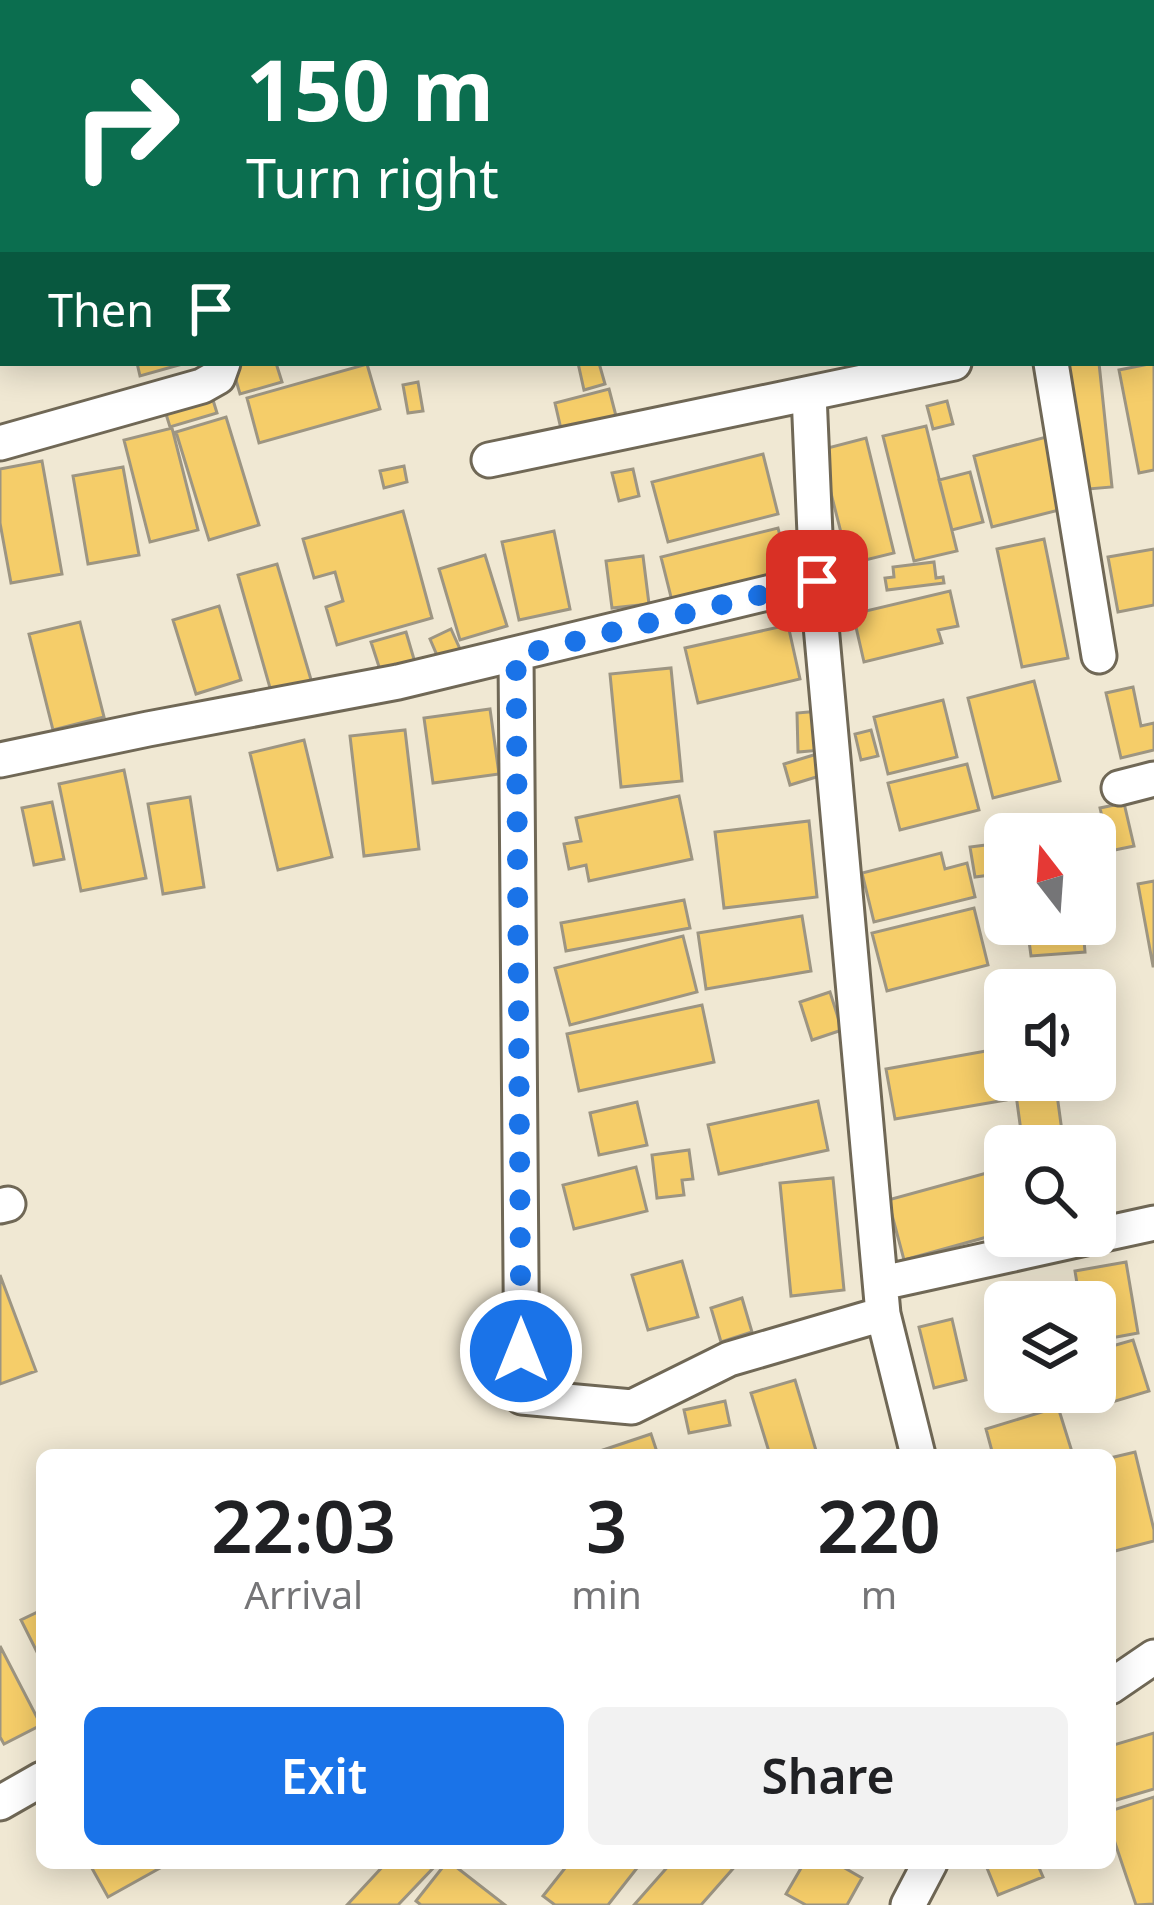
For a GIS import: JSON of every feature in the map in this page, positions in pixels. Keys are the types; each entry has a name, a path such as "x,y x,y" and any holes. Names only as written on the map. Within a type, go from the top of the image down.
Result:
{"street":[{"path":"0,443 202,386 218,377 222,366"},
{"path":"489,460 935,366"},
{"path":"1051,366 1099,656"},
{"path":"809,394 817,581 882,1298 917,1449"},
{"path":"0,760 398,682 817,581"},
{"path":"516,656 521,1397 632,1407 729,1359 882,1298 1023,1257"},
{"path":"1119,788 1154,779"},
{"path":"1116,1231 1154,1223"},
{"path":"1116,1683 1154,1657"},
{"path":"0,1803 36,1782"},
{"path":"908,1905 927,1869"}],"building":[{"path":"138,366 175,366 140,376"},
{"path":"232,366 277,366 282,382 240,394"},
{"path":"368,366 380,409 259,443 247,398"},
{"path":"579,366 600,366 605,384 584,390"},
{"path":"1064,366 1099,366 1112,487 1077,490"},
{"path":"1154,366 1154,470 1139,473 1119,370"},
{"path":"418,382 423,411 408,413 403,385"},
{"path":"609,389 616,416 561,429 555,403"},
{"path":"213,400 217,413 170,427 166,414"},
{"path":"947,401 953,424 933,429 927,406"},
{"path":"226,417 259,525 209,540 176,432"},
{"path":"926,426 957,551 914,561 883,436"},
{"path":"172,428 198,530 150,542 124,440"},
{"path":"1050,436 1067,508 992,527 974,456"},
{"path":"866,438 894,553 849,564 820,450"},
{"path":"763,454 778,514 668,542 652,482"},
{"path":"42,461 62,574 11,583 0,523 0,469"},
{"path":"404,466 407,482 384,488 380,471"},
{"path":"123,467 139,555 88,564 73,476"},
{"path":"633,469 639,496 619,501 612,473"},
{"path":"970,472 983,522 952,530 939,480"},
{"path":"403,511 432,618 337,645 326,607 343,601 335,572 314,578 303,539"},
{"path":"778,528 791,579 674,609 661,557"},
{"path":"554,531 570,609 519,620 502,542"},
{"path":"1044,539 1068,658 1022,667 997,549"},
{"path":"1154,549 1154,605 1118,612 1108,557"},
{"path":"485,555 507,626 460,640 439,569"},
{"path":"643,556 649,604 612,608 606,561"},
{"path":"934,562 936,578 943,577 944,583 887,590 885,578 894,577 893,567"},
{"path":"277,564 312,683 272,695 238,575"},
{"path":"950,591 958,626 938,630 942,643 864,662 853,614"},
{"path":"219,606 241,680 196,694 173,620"},
{"path":"80,622 104,717 53,730 29,634"},
{"path":"788,625 800,679 698,703 685,648"},
{"path":"451,629 464,658 442,667 430,639"},
{"path":"406,632 416,666 382,676 371,642"},
{"path":"671,668 682,781 621,787 610,674"},
{"path":"1034,681 1060,781 993,798 968,698"},
{"path":"1133,687 1141,726 1154,723 1154,750 1121,758 1106,693"},
{"path":"943,700 957,757 888,774 874,717"},
{"path":"490,709 499,774 433,783 424,718"},
{"path":"820,711 822,750 798,752 797,713"},
{"path":"405,730 419,849 364,856 350,736"},
{"path":"871,730 878,756 861,760 855,734"},
{"path":"304,740 332,857 278,870 250,753"},
{"path":"817,754 823,775 790,785 784,764"},
{"path":"967,764 979,810 900,830 888,783"},
{"path":"124,770 146,878 81,891 59,784"},
{"path":"679,796 692,859 589,881 586,865 569,869 564,844 581,841 576,818"},
{"path":"190,797 204,887 163,894 148,804"},
{"path":"52,802 64,859 34,865 22,808"},
{"path":"1124,803 1134,846 1116,850 1116,813 1101,813 1100,808"},
{"path":"809,821 817,897 724,908 715,832"},
{"path":"984,845 984,876 975,877 970,847"},
{"path":"941,853 945,869 967,863 975,897 874,922 862,873"},
{"path":"1154,881 1154,966 1153,966 1138,884"},
{"path":"684,900 690,928 566,951 561,923"},
{"path":"974,908 988,965 887,991 872,933"},
{"path":"802,916 811,971 706,989 698,933"},
{"path":"683,936 697,992 570,1025 555,968"},
{"path":"1030,945 1084,945 1085,952 1031,956"},
{"path":"830,992 842,1030 812,1040 800,1002"},
{"path":"702,1005 714,1062 579,1091 567,1034"},
{"path":"984,1051 984,1101 1000,1101 895,1119 886,1069"},
{"path":"818,1101 828,1150 719,1174 708,1125"},
{"path":"1017,1101 1058,1101 1061,1125 1020,1125"},
{"path":"637,1102 647,1145 599,1155 590,1113"},
{"path":"689,1150 693,1179 682,1180 684,1195 657,1198 652,1155"},
{"path":"636,1167 647,1211 574,1229 563,1185"},
{"path":"984,1174 984,1238 904,1260 888,1200"},
{"path":"833,1178 844,1290 791,1296 780,1183"},
{"path":"682,1261 698,1317 648,1330 632,1275"},
{"path":"1126,1262 1138,1333 1116,1337 1116,1281 1077,1281 1075,1271"},
{"path":"0,1275 36,1371 0,1384"},
{"path":"742,1298 752,1332 721,1342 711,1308"},
{"path":"952,1319 966,1380 934,1388 919,1327"},
{"path":"1133,1340 1149,1391 1116,1401 1116,1345"},
{"path":"795,1380 816,1449 768,1449 751,1393"},
{"path":"725,1401 730,1425 689,1433 684,1410"},
{"path":"1038,1413 1060,1413 1071,1449 991,1449 986,1429"},
{"path":"651,1434 656,1449 606,1449"},
{"path":"1135,1452 1154,1541 1116,1551 1116,1457"},
{"path":"36,1613 36,1650 21,1620"},
{"path":"0,1646 36,1715 36,1728 4,1744 0,1737"},
{"path":"1154,1733 1154,1789 1116,1800 1116,1744"},
{"path":"1154,1797 1154,1904 1136,1905 1116,1846 1116,1809"},
{"path":"92,1869 158,1869 108,1897"},
{"path":"380,1869 432,1869 398,1905 347,1905"},
{"path":"441,1869 459,1869 505,1905 421,1905 416,1901"},
{"path":"564,1869 636,1869 608,1905 555,1905 543,1896"},
{"path":"666,1869 733,1869 701,1905 634,1905"},
{"path":"801,1869 846,1869 862,1878 847,1905 806,1905 786,1894"},
{"path":"987,1869 1040,1869 1043,1877 998,1895"}],"route":[{"path":"521,1351 516,656 817,581"}]}
